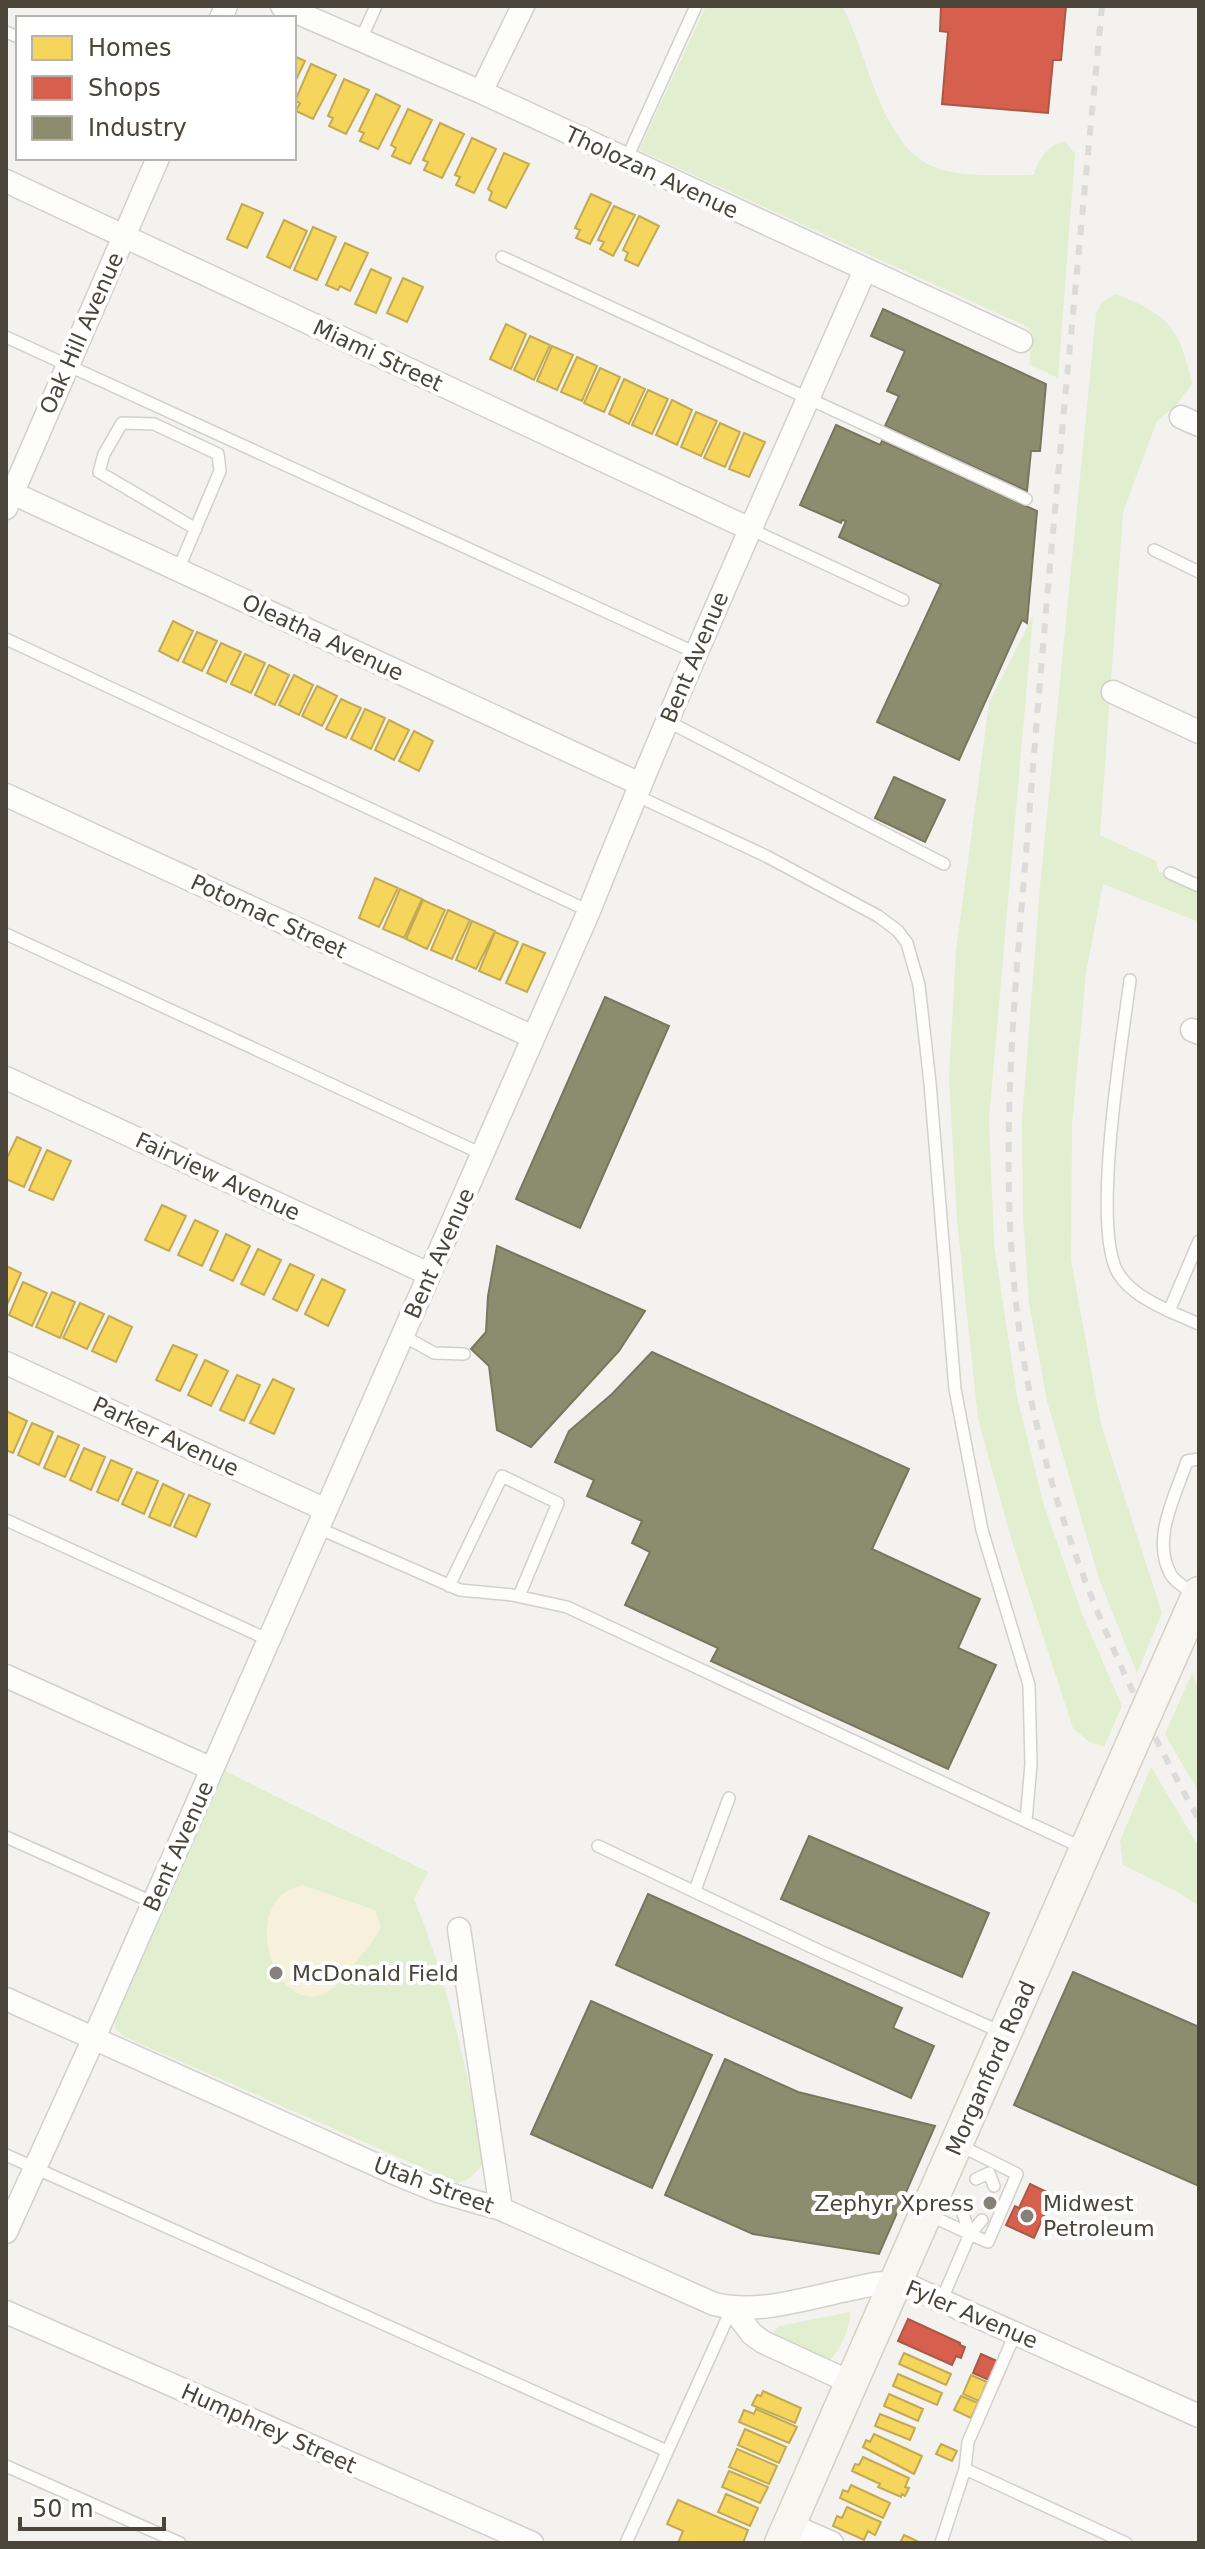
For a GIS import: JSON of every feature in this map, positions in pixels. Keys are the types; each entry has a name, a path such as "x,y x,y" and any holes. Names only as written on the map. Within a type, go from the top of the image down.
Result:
{"street":[{"name":"Tholozan Avenue","path":"282,6 481,92 1021,341"},
{"path":"481,92 523,6"},
{"name":"Oak Hill Avenue","path":"8,497 157,160"},
{"name":"Miami Street","path":"6,181 750,529"},
{"name":"Bent Avenue","path":"6,2232 589,911 696,653 865,270"},
{"name":"Oleatha Avenue","path":"8,497 178,570 638,789"},
{"path":"1113,692 1199,732"},
{"name":"Potomac Street","path":"8,801 533,1037"},
{"name":"Fairview Avenue","path":"6,1078 429,1274"},
{"name":"Parker Avenue","path":"6,1363 322,1519"},
{"name":"Morganford Road","path":"785,2534 1118,1776 1192,1616"},
{"path":"6,1676 212,1769"},
{"path":"459,1929 501,2209"},
{"name":"Utah Street","path":"6,1999 410,2180 501,2209 696,2297 732,2308"},
{"name":"Fyler Avenue","path":"732,2308 757,2308 896,2282 942,2299 1199,2416"},
{"path":"732,2308 752,2334 763,2342 852,2383"},
{"name":"Humphrey Street","path":"6,2312 532,2543"},
{"path":"785,2534 832,2543"}],"lane":[{"path":"361,39 376,6"},
{"path":"626,160 696,6"},
{"path":"502,257 1026,499"},
{"path":"6,337 696,653"},
{"path":"178,570 196,529 220,471 218,454 154,424 122,423 104,454 99,472 196,529"},
{"path":"750,529 903,600"},
{"path":"1154,550 1199,572"},
{"path":"6,639 589,911"},
{"path":"667,721 944,864"},
{"path":"638,789 878,916 898,931 907,943 919,985 930,1083 955,1389 982,1530 1029,1685 1031,1764 1026,1821"},
{"path":"1170,873 1199,886"},
{"path":"6,934 482,1154"},
{"path":"1130,980 1106,1189 1108,1237 1117,1274 1138,1295 1199,1324"},
{"path":"1169,1311 1199,1241"},
{"path":"402,1335 434,1353 464,1354"},
{"path":"1192,1616 1161,1549 1167,1519 1187,1461 1199,1459"},
{"path":"449,1586 502,1476 558,1503 519,1596"},
{"path":"322,1519 449,1586 469,1592 519,1596 567,1607 1086,1849"},
{"path":"6,1520 269,1640"},
{"path":"695,1890 729,1798"},
{"path":"6,1837 152,1902"},
{"path":"598,1846 1005,2034"},
{"path":"926,2214 988,2242 1017,2174 992,2168 957,2144"},
{"path":"6,2155 667,2451"},
{"path":"976,2179 992,2168"},
{"path":"992,2168 994,2186"},
{"path":"962,2211 970,2234"},
{"path":"942,2299 970,2234 982,2220"},
{"path":"626,2543 732,2308"},
{"path":"941,2543 965,2469 968,2442 1016,2332"},
{"path":"6,2466 180,2543"},
{"path":"965,2469 1126,2543"}],"green space":[{"path":"706,6 842,6 892,126 906,147 924,162 947,171 980,175 1034,175 1045,154 1065,141 1075,154 1058,378 1029,364 1032,335 1028,327 639,150"},
{"path":"1116,294 1149,309 1169,326 1183,349 1192,384 1176,405 1157,421 1123,512 1100,835 1156,861 1159,872 1199,891 1199,922 1103,884 1086,973 1072,1125 1071,1260 1101,1424 1162,1613 1137,1673 1099,1579 1047,1401 1029,1303 1023,1217 1022,1120 1040,886 1096,314 1103,301"},
{"path":"1033,615 989,1119 994,1244 1017,1396 1044,1506 1083,1616 1122,1706 1104,1747 1088,1741 1073,1728 1011,1538 978,1419 957,1220 949,1077 956,951 989,703"},
{"path":"1192,1673 1199,1690 1199,1793 1165,1734"},
{"path":"1151,1767 1199,1847 1199,1906 1123,1865 1120,1841"},
{"path":"225,1771 428,1872 414,1899 447,1996 484,2161 464,2181 457,2183 125,2037 115,2028 116,2019"},
{"path":"850,2312 843,2340 827,2362 776,2339 774,2331 779,2326"}],"sand":[{"path":"303,1885 375,1910 381,1927 334,1987 326,1993 307,1996 291,1989 278,1974 270,1954 267,1932 271,1911 282,1895"}],"building: Homes":[{"path":"296,57 305,61 296,80"},
{"path":"311,64 336,75 313,119 296,111 300,103 296,99"},
{"path":"344,79 369,90 346,134 329,126 333,118 328,116"},
{"path":"376,94 400,106 378,149 360,141 364,133 359,131"},
{"path":"408,109 432,120 410,164 392,156 396,148 391,145"},
{"path":"440,123 464,134 442,178 424,170 428,162 423,160"},
{"path":"472,138 496,149 474,193 456,185 460,177 455,175"},
{"path":"504,153 529,164 506,208 489,200 492,192 488,189"},
{"path":"591,194 611,203 590,244 576,238 580,230 575,228"},
{"path":"242,204 263,213 247,248 227,239"},
{"path":"614,206 635,215 613,256 600,249 604,242 598,240"},
{"path":"639,216 659,226 638,266 625,260 628,253 623,250"},
{"path":"284,220 307,231 290,268 267,257"},
{"path":"313,227 336,237 317,280 294,270"},
{"path":"345,243 368,253 350,291 340,286 338,290 326,285"},
{"path":"371,269 391,278 376,313 355,304"},
{"path":"403,278 423,287 407,322 387,313"},
{"path":"506,324 526,334 511,369 490,359"},
{"path":"530,336 550,345 534,380 514,370"},
{"path":"552,346 573,355 557,390 537,381"},
{"path":"577,357 597,366 582,401 561,392"},
{"path":"600,368 620,377 604,412 584,403"},
{"path":"624,379 645,389 629,424 609,414"},
{"path":"648,390 668,399 652,434 632,425"},
{"path":"672,400 692,410 677,445 656,435"},
{"path":"696,412 717,421 701,456 681,447"},
{"path":"720,423 740,432 725,467 704,458"},
{"path":"744,433 765,442 749,477 729,469"},
{"path":"173,621 193,631 178,661 159,651"},
{"path":"197,632 217,641 202,671 183,662"},
{"path":"221,643 241,652 226,682 207,673"},
{"path":"245,654 265,663 251,693 231,684"},
{"path":"269,665 289,675 275,705 255,695"},
{"path":"294,675 313,685 299,715 279,705"},
{"path":"317,686 337,696 322,726 302,716"},
{"path":"341,699 361,708 346,738 326,729"},
{"path":"365,709 385,718 371,749 351,739"},
{"path":"389,720 409,730 394,760 375,750"},
{"path":"414,731 433,741 419,771 399,761"},
{"path":"375,878 398,888 379,927 359,918"},
{"path":"400,889 422,899 404,938 383,929"},
{"path":"423,900 445,910 427,949 406,939"},
{"path":"448,910 470,920 452,959 431,950"},
{"path":"472,921 495,931 476,969 456,960"},
{"path":"495,932 518,942 500,980 479,971"},
{"path":"523,944 545,953 527,992 506,983"},
{"path":"17,1137 41,1148 24,1187 6,1179 6,1160"},
{"path":"47,1150 71,1161 53,1200 29,1190"},
{"path":"162,1205 186,1216 169,1251 145,1240"},
{"path":"195,1220 218,1231 202,1266 178,1255"},
{"path":"226,1234 250,1246 233,1281 210,1270"},
{"path":"258,1249 281,1260 264,1295 241,1284"},
{"path":"290,1264 314,1275 297,1311 273,1299"},
{"path":"6,1266 21,1273 6,1307"},
{"path":"322,1279 345,1290 328,1326 305,1314"},
{"path":"23,1282 47,1293 32,1326 9,1315"},
{"path":"52,1292 75,1302 60,1338 36,1327"},
{"path":"80,1303 104,1314 87,1349 63,1338"},
{"path":"109,1316 132,1327 116,1362 92,1351"},
{"path":"173,1345 197,1355 180,1391 156,1380"},
{"path":"205,1360 228,1371 211,1406 188,1395"},
{"path":"237,1375 260,1385 244,1421 220,1410"},
{"path":"273,1379 294,1389 274,1434 250,1423"},
{"path":"6,1411 27,1421 13,1453 6,1450"},
{"path":"32,1423 53,1432 39,1465 18,1455"},
{"path":"58,1436 79,1445 65,1477 44,1468"},
{"path":"84,1448 105,1457 91,1490 70,1480"},
{"path":"111,1460 132,1469 118,1501 97,1492"},
{"path":"137,1472 158,1481 144,1514 122,1504"},
{"path":"163,1484 184,1494 170,1526 149,1517"},
{"path":"189,1495 210,1504 196,1537 174,1527"},
{"path":"904,2353 951,2374 946,2385 899,2364"},
{"path":"898,2374 942,2393 937,2405 893,2386"},
{"path":"971,2375 987,2382 979,2401 963,2394"},
{"path":"763,2391 801,2408 795,2423 752,2405"},
{"path":"889,2394 923,2409 918,2421 884,2406"},
{"path":"961,2396 978,2403 971,2418 954,2410"},
{"path":"756,2409 797,2427 789,2443 739,2422 744,2410 754,2414"},
{"path":"880,2414 915,2428 910,2440 875,2426"},
{"path":"745,2429 786,2447 779,2463 738,2445"},
{"path":"874,2434 922,2456 914,2474 863,2447"},
{"path":"941,2444 957,2451 952,2461 936,2454"},
{"path":"737,2449 777,2466 769,2484 729,2467"},
{"path":"863,2457 909,2478 905,2496 878,2487 880,2484 852,2471"},
{"path":"729,2471 768,2487 760,2503 722,2487"},
{"path":"851,2485 890,2503 883,2518 840,2498 843,2490 848,2492"},
{"path":"726,2494 758,2508 750,2526 718,2512"},
{"path":"678,2500 748,2530 743,2543 678,2543 683,2531 667,2524"},
{"path":"847,2507 881,2522 875,2535 868,2531 864,2540 833,2526 837,2516 842,2518"},
{"path":"904,2535 921,2543 900,2543"}],"building: Shops":[{"path":"941,6 1066,6 1061,60 1053,60 1048,113 942,104 948,32 940,31"},
{"name":"Midwest Petroleum","path":"1030,2184 1053,2195 1034,2238 1006,2225 1015,2206 1019,2208"},
{"path":"908,2319 960,2343 965,2347 961,2358 956,2356 952,2365 898,2341"},
{"path":"981,2354 997,2361 989,2380 973,2373"}],"building: Industry":[{"path":"883,309 1046,384 1040,451 1031,451 1027,491 885,426 899,396 887,391 905,351 871,336"},
{"path":"836,425 880,445 882,441 1037,511 1027,623 1022,620 959,760 877,722 941,584 839,537 846,521 842,520 841,523 800,505"},
{"path":"894,777 945,800 925,842 875,818"},
{"path":"605,997 669,1026 580,1228 516,1199"},
{"path":"497,1246 645,1311 619,1351 531,1447 497,1430 489,1366 471,1349 486,1332 488,1296"},
{"path":"652,1352 909,1469 872,1549 980,1599 958,1648 996,1665 948,1769 711,1661 718,1648 625,1605 650,1552 632,1543 642,1521 587,1496 594,1480 555,1462 569,1431 612,1394"},
{"path":"809,1836 989,1913 962,1977 781,1899"},
{"path":"648,1894 902,2008 893,2028 934,2046 911,2098 616,1965"},
{"path":"1073,1972 1199,2027 1199,2186 1014,2105"},
{"path":"591,2001 712,2055 652,2188 531,2134"},
{"path":"725,2059 798,2092 935,2126 879,2254 753,2234 665,2195"}],"railway":[{"path":"1102,6 1055,505 1018,950 1010,1097 1011,1243 1029,1389 1058,1502 1076,1557 1120,1664 1199,1820"}],"place":[{"name":"McDonald Field","path":"276,1973"},
{"name":"Zephyr Xpress","path":"990,2203"},
{"name":"Midwest Petroleum","path":"1027,2216"}]}
